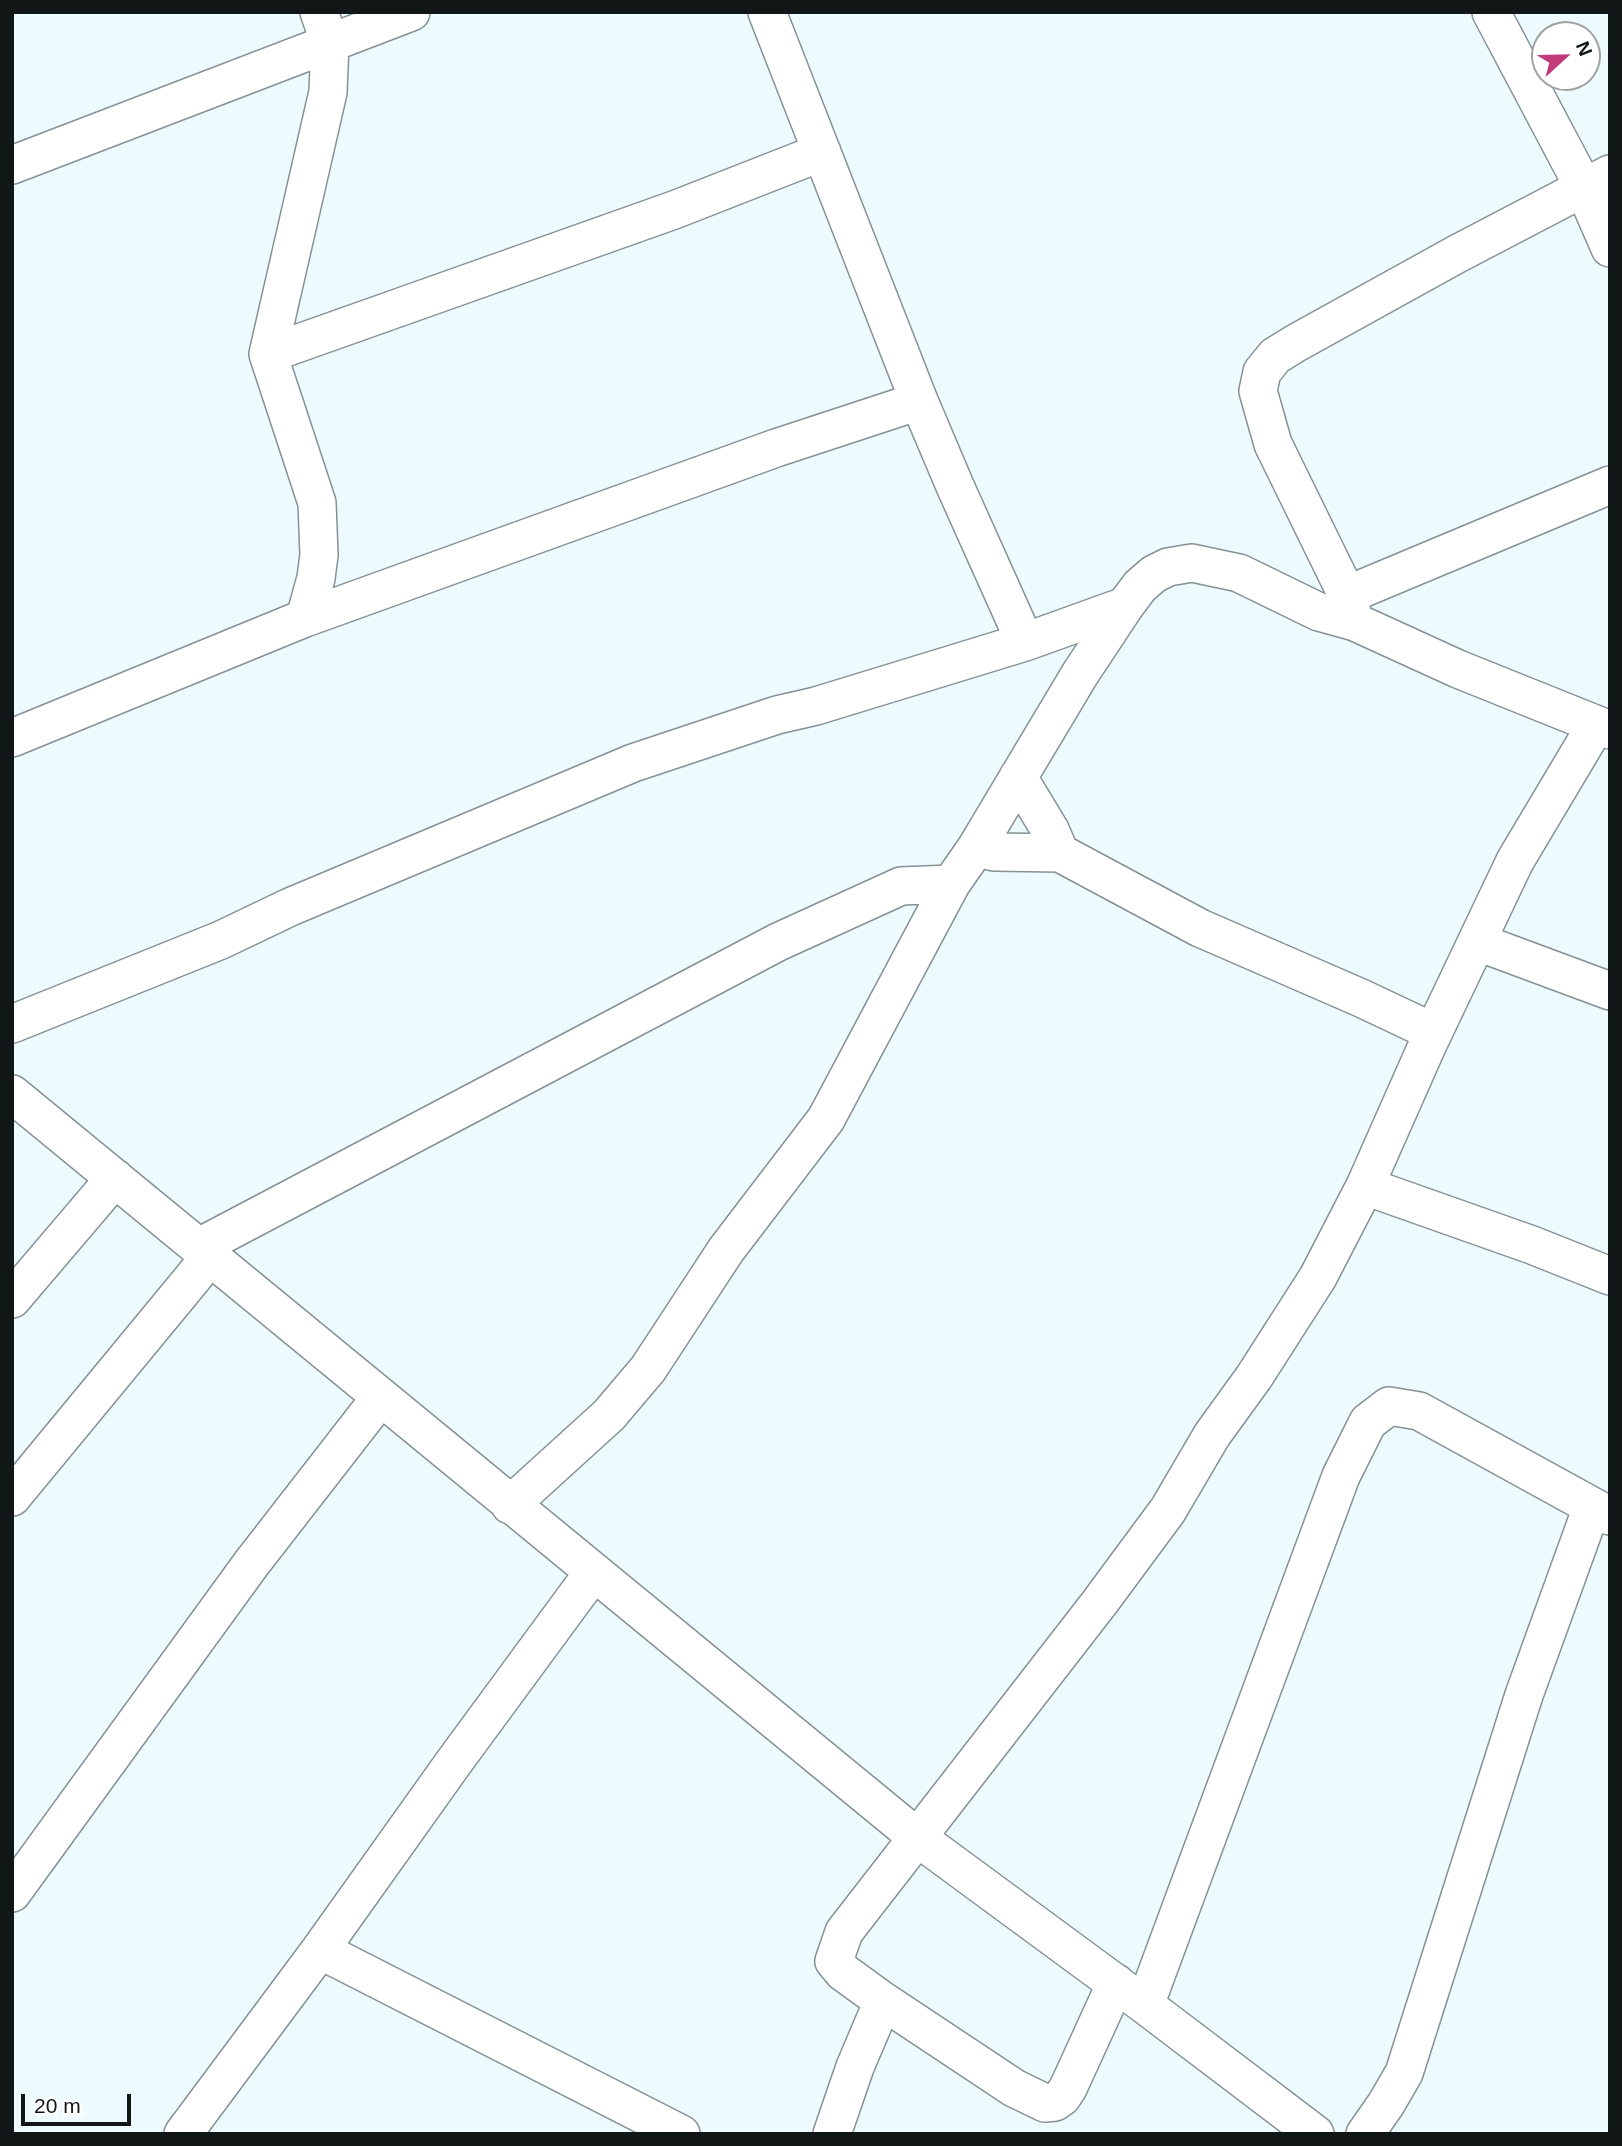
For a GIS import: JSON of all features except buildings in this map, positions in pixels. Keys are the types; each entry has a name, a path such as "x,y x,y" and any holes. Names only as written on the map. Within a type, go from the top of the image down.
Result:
{"street":[{"path":"12,165 324,28 411,12"},
{"path":"767,12 919,401 1026,642"},
{"path":"1492,12 1596,180 1610,248"},
{"path":"305,618 316,578 317,503 268,354 326,103 324,28"},
{"path":"268,354 674,210 822,152"},
{"path":"1116,1983 1068,2088 1055,2102 1045,2103 1014,2088 883,2001 843,1972 834,1961 844,1932 1168,1510 1212,1435 1254,1377 1318,1278 1365,1186 1433,1032 1515,861 1603,728 1458,669 1351,608 1273,444 1258,391 1262,372 1275,356 1296,343 1596,180"},
{"path":"12,738 305,618 766,451 919,401"},
{"path":"510,1505 609,1415 648,1369 726,1250 826,1119 951,884 976,848 1080,674 1140,586 1168,567 1192,563 1239,573 1319,612 1351,608 1610,485"},
{"path":"12,1024 221,940 303,901 633,764 777,715 816,706 1026,642 1125,606"},
{"path":"1018,776 1050,830 1060,853"},
{"path":"976,848 994,852 1060,853 1200,928 1433,1032"},
{"path":"12,1497 204,1252 778,942 901,886 951,884"},
{"path":"1478,942 1610,991"},
{"path":"12,1094 918,1838 1116,1983 1315,2134"},
{"path":"12,1299 115,1178"},
{"path":"1365,1186 1532,1245 1610,1276"},
{"path":"12,1894 251,1564 380,1398"},
{"path":"1145,2005 1341,1476 1368,1422 1389,1406 1419,1411 1601,1512 1524,1695 1404,2073 1387,2104 1365,2134"},
{"path":"183,2134 593,1573"},
{"path":"320,1950 681,2134"},
{"path":"832,2134 855,2067 883,2001"}]}
